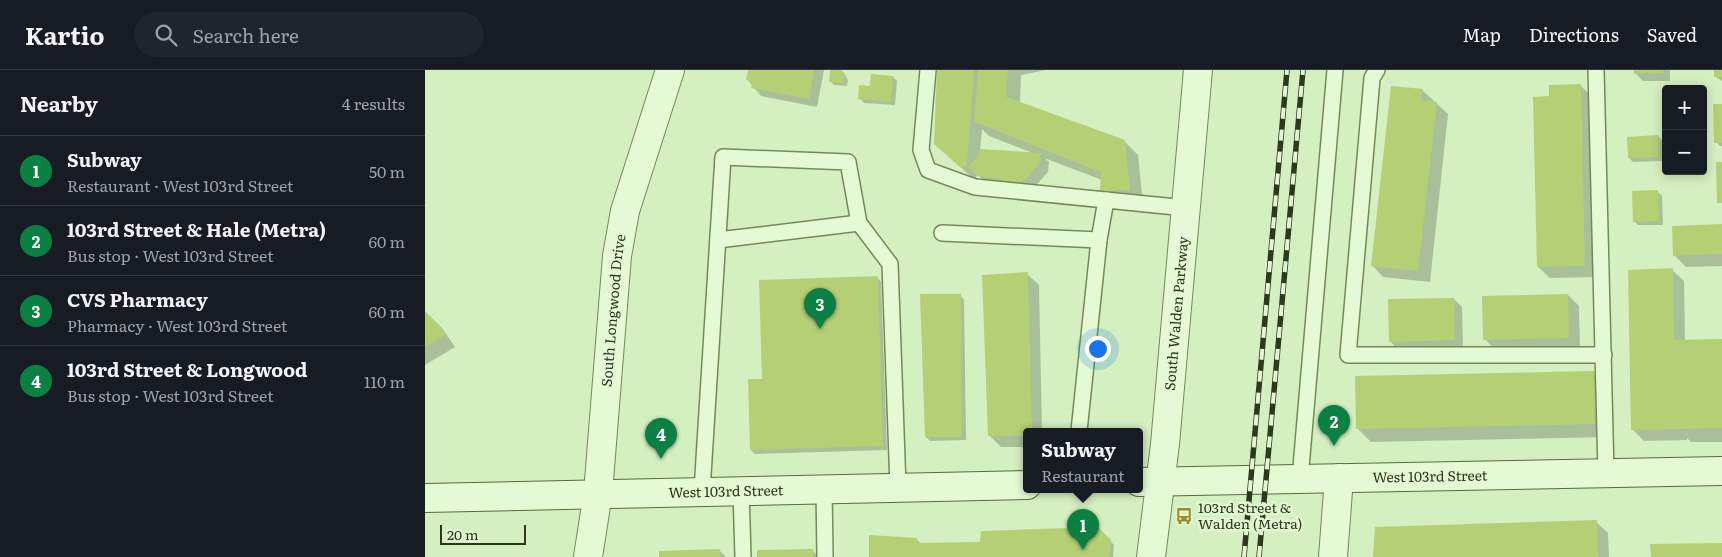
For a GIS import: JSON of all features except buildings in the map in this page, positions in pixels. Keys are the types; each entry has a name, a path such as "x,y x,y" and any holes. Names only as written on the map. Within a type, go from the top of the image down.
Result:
{"main road":[{"name":"South Longwood Drive","path":"588,557 598,493 617,256 625,211 670,70"},
{"name":"South Walden Parkway","path":"1151,557 1150,482 1186,208 1198,70"},
{"name":"West 103rd Street","path":"1150,482 1722,471"},
{"path":"1333,557 1339,478"},
{"name":"West 103rd Street","path":"425,498 1023,485"}],"lane":[{"path":"928,70 921,150 928,170 975,186 1186,208"},
{"path":"1300,479 1335,70"},
{"path":"1377,70 1372,78 1348,355 1604,355"},
{"path":"1596,70 1606,473"},
{"path":"702,491 723,157 848,162 859,223 890,264 898,487"},
{"path":"1079,428 1099,240 1106,200"},
{"path":"718,240 859,223"},
{"path":"942,233 1099,240"},
{"path":"824,489 825,557"},
{"path":"741,490 743,557"}],"railway":[{"path":"1244,557 1287,70"},
{"path":"1259,557 1303,70"}],"place":[{"name":"CVS Pharmacy","path":"820,329"},
{"name":"103rd Street & Hale (Metra)","path":"1334,446"},
{"name":"103rd Street & Longwood","path":"661,459"},
{"name":"103rd Street & Walden (Metra)","path":"1184,516"},
{"name":"Subway","path":"1083,550"}]}
